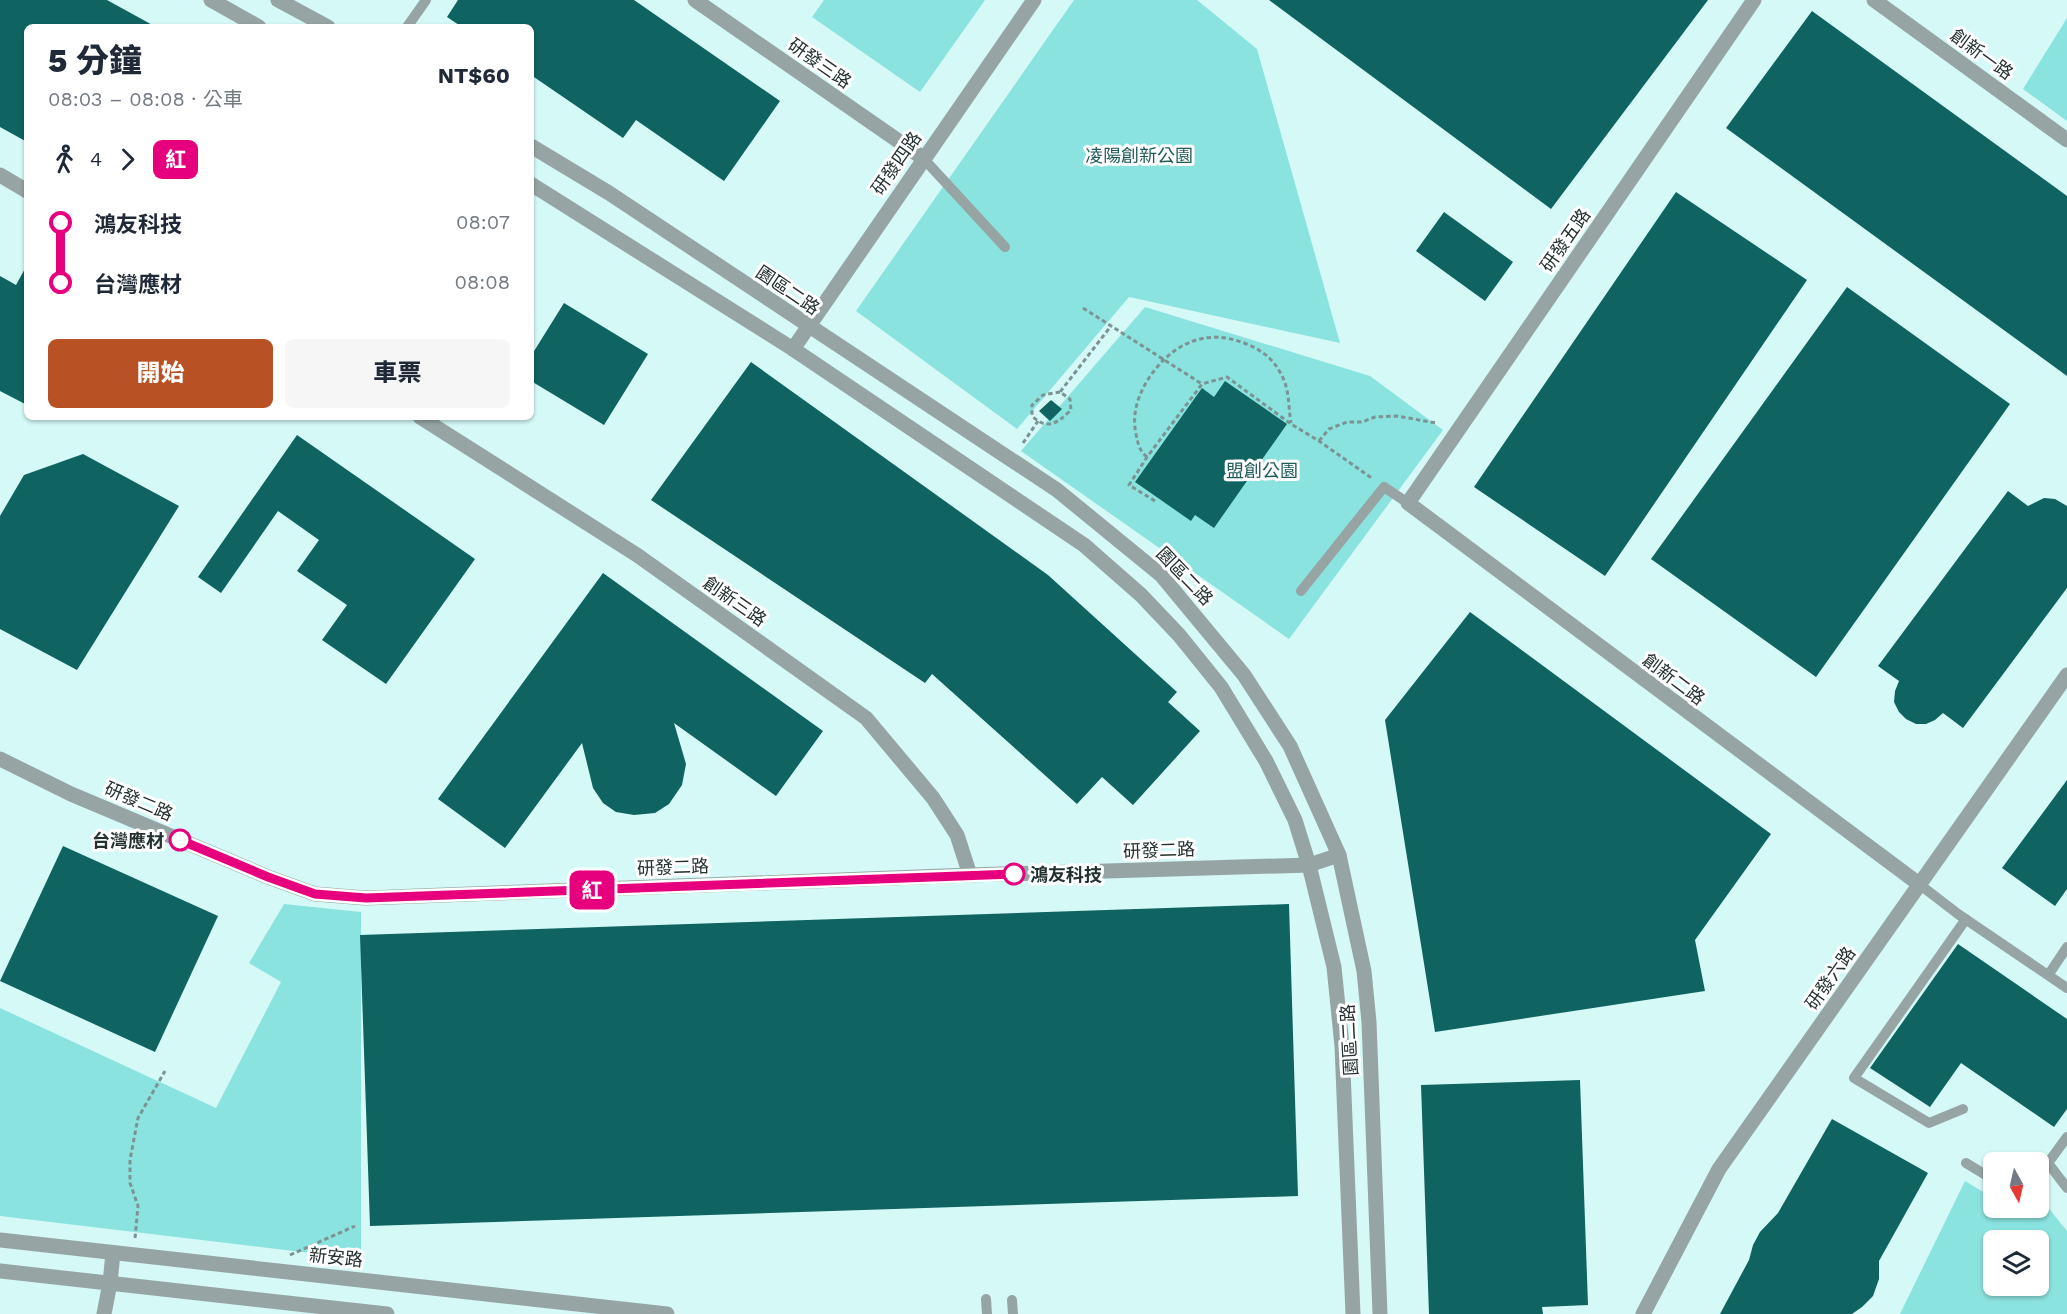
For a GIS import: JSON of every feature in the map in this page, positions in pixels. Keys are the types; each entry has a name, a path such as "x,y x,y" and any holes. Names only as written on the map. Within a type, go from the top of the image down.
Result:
{"street":[{"path":"211,0 254,24"},
{"path":"278,0 322,24"},
{"name":"研發三路","path":"695,0 923,158"},
{"name":"研發四路","path":"793,349 1034,0"},
{"name":"研發五路","path":"1408,503 1754,0"},
{"name":"創新一路","path":"1874,0 2067,140"},
{"name":"園區二路","path":"534,148 609,193 1057,490 1161,575 1244,675 1290,746 1339,855 1364,971 1369,1023 1380,1314"},
{"path":"0,175 24,189"},
{"name":"園區二路","path":"534,186 793,349 1084,544 1141,595 1179,635 1221,687 1266,761 1294,820 1309,865 1334,967 1342,1046 1353,1314"},
{"name":"創新三路","path":"425,420 637,555 866,718 933,798 951,825 957,835 970,875"},
{"name":"創新二路","path":"1408,503 1919,884"},
{"name":"研發六路","path":"1643,1314 1719,1169 2067,675"},
{"name":"研發二路","path":"0,759 71,794 268,877 315,894 377,898 970,875 1309,865 1339,855"},
{"name":"新安路","path":"0,1240 667,1314"},
{"path":"104,1314 113,1253"},
{"path":"0,1271 387,1314"}],"lane":[{"path":"409,24 426,0"},
{"path":"923,158 1005,247"},
{"path":"1301,591 1384,487 1408,503"},
{"path":"1919,884 2067,988"},
{"path":"1963,1108 1929,1123 1854,1078 1966,919"},
{"path":"2049,974 2067,947"},
{"path":"2049,1162 2067,1137"},
{"path":"1966,1163 1983,1173"},
{"path":"2049,1164 2067,1188"},
{"path":"986,1299 987,1314"},
{"path":"1012,1300 1013,1314"}],"path":[{"path":"1083,308 1202,384"},
{"path":"1060,392 1070,399 1071,410 1059,421 1047,425 1038,422 1032,416 1032,405 1043,395 1060,392 1112,326"},
{"path":"1147,457 1139,450 1134,415 1141,392 1163,359 1192,340 1216,337 1237,340 1257,348 1271,359 1282,375 1290,401 1291,424"},
{"path":"1155,501 1129,485 1147,457 1202,384 1227,376 1291,424 1384,487"},
{"path":"1319,441 1329,429 1347,422 1362,422 1375,417 1397,416 1436,423"},
{"path":"1023,443 1038,422"},
{"path":"135,1238 138,1206 130,1183 130,1161 138,1118 165,1071"},
{"path":"289,1256 355,1226"}],"green space":[{"path":"824,0 985,0 920,92 812,17"},
{"name":"凌陽創新公園","path":"1074,0 1197,0 1257,49 1340,343 1129,297 1017,429 856,311"},
{"path":"2067,18 2067,121 2023,89"},
{"name":"盟創公園","path":"1145,307 1370,376 1443,430 1289,639 1021,451"},
{"path":"284,904 361,912 361,1259 0,1216 0,1008 216,1108 281,982 249,963"},
{"path":"1965,1181 1983,1192 1983,1218 2049,1218 2049,1209 2067,1231 2067,1314 1900,1314"}],"building":[{"path":"0,0 107,0 151,24 24,24 24,140 0,127"},
{"path":"458,0 634,0 780,101 724,181 636,120 623,138 534,77 534,24 458,24 447,17"},
{"path":"1269,0 1708,0 1551,209"},
{"path":"1812,11 2067,196 2067,376 1726,128"},
{"path":"1676,192 1807,280 1605,576 1474,487"},
{"path":"1444,212 1513,262 1485,301 1416,251"},
{"path":"24,270 24,403 0,391 0,276 16,285"},
{"path":"1847,287 2010,404 1816,677 1651,559"},
{"path":"564,303 648,354 604,425 534,383 534,351"},
{"path":"751,362 1048,575 1177,692 1168,702 1200,731 1133,805 1102,777 1077,804 932,674 925,683 651,500"},
{"path":"1225,381 1287,424 1214,528 1195,515 1191,521 1135,482 1202,388 1214,397"},
{"path":"1051,400 1062,409 1050,421 1039,411"},
{"path":"297,435 475,559 386,684 322,640 347,605 297,571 319,540 278,511 221,593 198,577"},
{"path":"83,454 179,506 77,670 0,629 0,516 24,475"},
{"path":"2008,491 2028,506 2044,498 2055,499 2067,506 2067,588 1963,728 1943,713 1926,724 1916,724 1899,712 1894,702 1899,681 1878,666"},
{"path":"603,573 823,731 776,796 674,723 686,764 682,785 669,804 655,813 634,815 616,812 603,803 593,788 582,743 505,848 438,799"},
{"path":"1470,612 1771,834 1695,940 1705,991 1435,1032 1385,720"},
{"path":"2067,780 2067,889 2055,906 2002,868"},
{"path":"63,846 218,916 155,1052 0,981"},
{"path":"1289,904 1298,1196 370,1226 360,935"},
{"path":"1958,944 2067,1019 2067,1109 2054,1127 1961,1063 1930,1107 1870,1068"},
{"path":"1580,1080 1588,1305 1542,1307 1543,1314 1429,1314 1421,1085"},
{"path":"1832,1119 1928,1173 1879,1261 1879,1279 1873,1296 1852,1314 1720,1314 1749,1260 1760,1232 1778,1213"}],"bus line":[{"name":"紅","path":"180,840 315,894 366,898 1014,874"}],"place":[{"name":"台灣應材","path":"180,840"},
{"name":"鴻友科技","path":"1014,874"}]}
